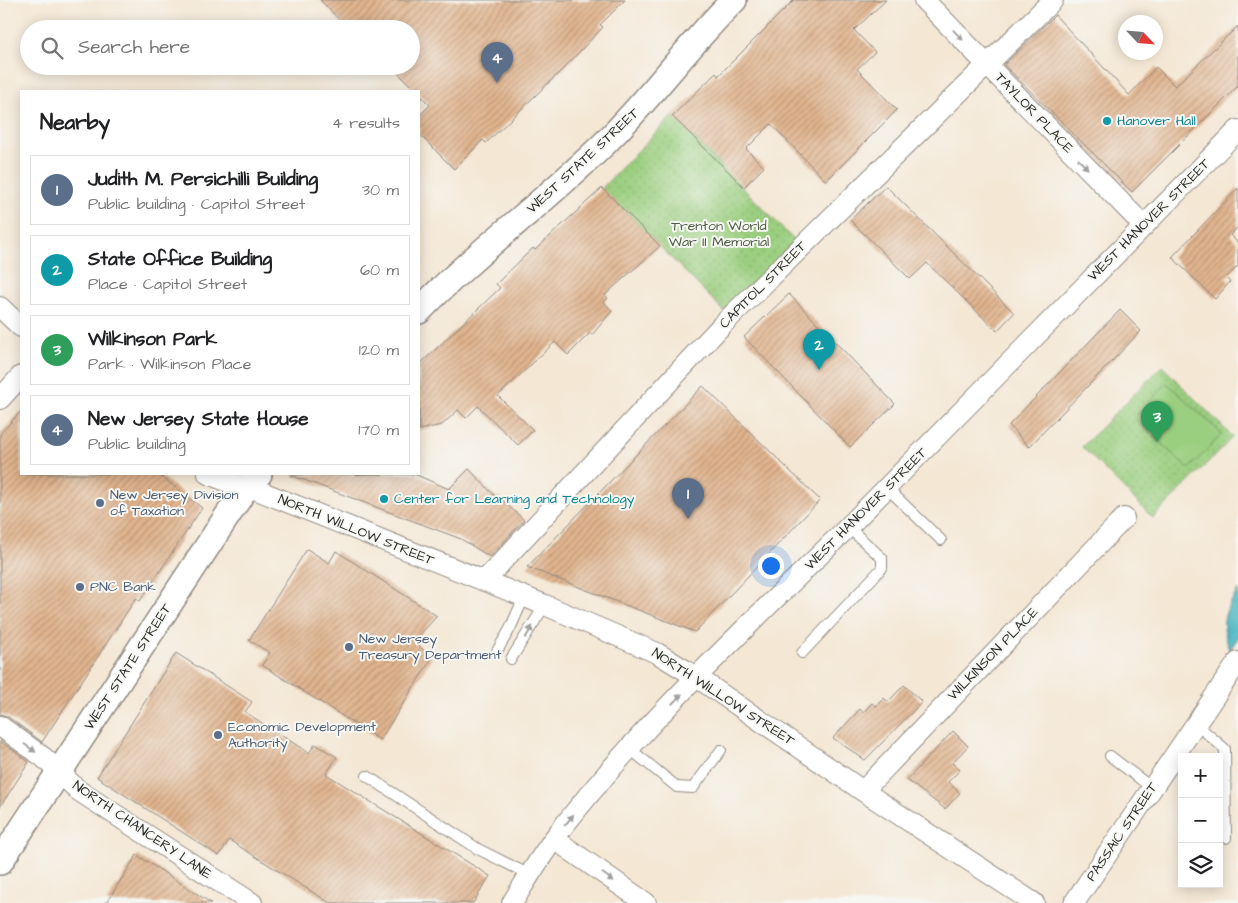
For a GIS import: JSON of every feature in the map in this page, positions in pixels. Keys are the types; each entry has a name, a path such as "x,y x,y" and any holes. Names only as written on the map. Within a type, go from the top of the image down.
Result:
{"street":[{"name":"WEST STATE STREET","path":"420,309 468,263 554,191 604,144 644,104 695,40 734,0"},
{"name":"TAYLOR PLACE","path":"924,0 1144,226"},
{"name":"CAPITOL STREET","path":"484,580 722,325 1053,0"},
{"name":"WEST HANOVER STREET","path":"512,903 554,839 630,749 1238,130"},
{"path":"0,308 20,326"},
{"path":"0,399 20,377"},
{"name":"NORTH WILLOW STREET","path":"211,475 231,483 253,480 524,597 636,642 698,678 863,791 1034,903"},
{"name":"WEST STATE STREET","path":"0,862 253,480"},
{"name":"WILKINSON PLACE","path":"863,791 1124,518"},
{"name":"PASSAIC STREET","path":"1074,903 1238,662"},
{"name":"NORTH CHANCERY LANE","path":"0,726 44,758 79,791 252,903"},
{"path":"554,839 646,903"}],"lane":[{"path":"887,488 941,540"},
{"path":"802,653 882,568 882,558 848,527"},
{"path":"497,651 510,629 524,597"},
{"path":"511,659 545,605"},
{"path":"1196,724 1225,749 1226,838"},
{"path":"630,749 677,787 693,788 721,750"},
{"path":"1110,756 1152,788"},
{"path":"367,776 478,849 530,876"}],"green space":[{"name":"Trenton World War II Memorial","path":"672,116 795,241 724,311 602,188"},
{"path":"1162,366 1233,437 1153,518 1082,447"},
{"path":"1167,383 1222,434 1189,469 1134,418"}],"water":[{"path":"1238,590 1238,638 1230,650 1224,631 1224,618"}],"building":[{"path":"320,0 625,0 600,25 603,27 563,69 486,143 483,140 454,169 420,135 420,115 430,105 420,95 420,90 415,90 400,75 420,75 420,20 339,20"},
{"path":"794,0 886,0 854,30 875,52 857,69 897,110 826,181 771,124 746,149 764,167 744,187 672,116 716,73 718,76"},
{"name":"Hanover Hall","path":"1055,15 1129,95 1156,67 1175,86 1238,26 1238,86 1132,192 1004,65"},
{"path":"886,186 1014,313 997,331 927,263 910,279 850,220"},
{"path":"602,188 660,246 605,295 608,298 604,302 612,311 592,335 590,333 568,355 555,342 498,396 533,430 518,445 478,406 466,418 458,410 442,425 420,430 420,364 500,288 496,284 533,248 535,250"},
{"path":"1238,188 1238,227 1230,235 1238,243 1238,266 1226,278 1230,282 1215,299 1172,257"},
{"path":"789,294 895,404 850,447 744,337"},
{"path":"1120,310 1141,331 1029,447 1009,425"},
{"path":"703,386 820,500 695,632 527,567"},
{"path":"20,412 20,475 159,475 202,508 140,601 136,598 42,742 7,716 0,714 0,434"},
{"path":"469,469 497,498 499,497 524,520 490,557 461,539 291,475 416,475 449,489"},
{"name":"New Jersey Treasury Department","path":"307,549 329,563 336,551 437,616 414,641 432,658 380,740 262,665 270,653 249,640"},
{"path":"176,653 252,702 245,712 309,753 315,744 337,757 326,774 490,876 473,903 330,903 229,840 219,856 97,777"},
{"path":"904,685 922,702 865,760 833,738 860,709 863,713 872,703 876,706 884,698 888,702"},
{"path":"953,731 968,746 952,763 960,770 948,782 960,793 945,809 907,780"},
{"path":"0,741 29,762 0,807"},
{"path":"137,855 211,903 106,903"}],"place":[{"name":"New Jersey State House","path":"497,83"},
{"name":"Hanover Hall","path":"1107,121"},
{"name":"State Office Building","path":"819,370"},
{"name":"Wilkinson Park","path":"1157,442"},
{"name":"Center for Learning and Technology","path":"384,499"},
{"name":"New Jersey Division of Taxation","path":"100,503"},
{"name":"Judith M. Persichilli Building","path":"688,519"},
{"name":"PNC Bank","path":"80,587"},
{"name":"New Jersey Treasury Department","path":"349,647"},
{"name":"Economic Development Authority","path":"218,735"}]}
